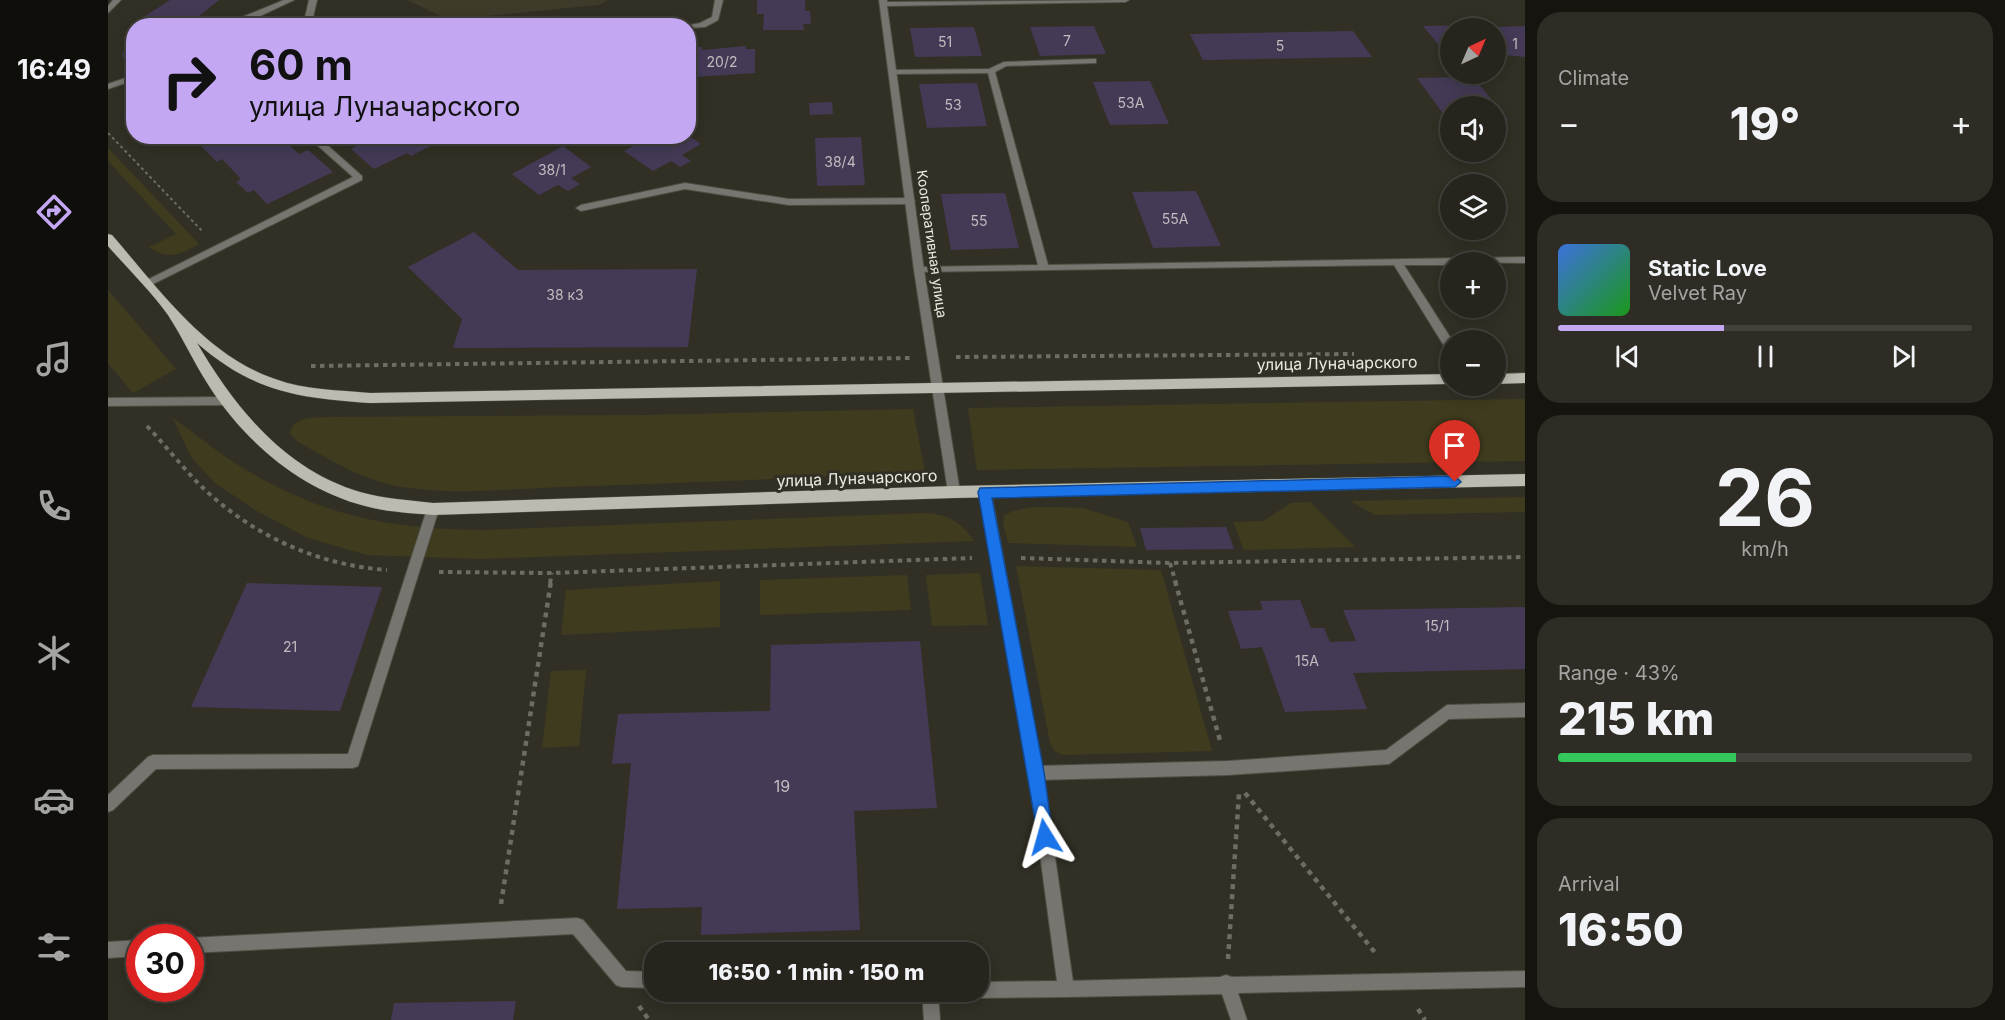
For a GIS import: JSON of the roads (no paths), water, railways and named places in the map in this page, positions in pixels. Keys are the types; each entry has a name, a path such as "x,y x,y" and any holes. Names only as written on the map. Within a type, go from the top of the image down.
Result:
{"main road":[{"name":"улица Луначарского","path":"108,238 171,310 215,351 248,373 273,384 313,393 370,398 1440,379"},
{"name":"улица Луначарского","path":"171,310 226,401 251,432 272,452 334,489 373,502 433,509 954,492 1525,480"},
{"path":"1506,378 1525,378"}],"street":[{"path":"108,2 116,0"},
{"path":"108,10 116,0"},
{"path":"245,18 290,0"},
{"path":"309,18 313,0"},
{"path":"696,25 715,18 719,0"},
{"path":"884,2 1125,0"},
{"name":"Кооперативная улица","path":"884,2 919,270 954,492"},
{"path":"893,72 991,71 1004,64 1093,62"},
{"path":"991,71 1044,268"},
{"path":"108,87 126,80"},
{"path":"148,283 359,178 320,144"},
{"path":"581,208 685,186 789,202 910,201"},
{"path":"919,270 1525,260"},
{"path":"1397,262 1440,330"},
{"path":"108,402 226,401"},
{"path":"985,492 995,557 1036,772 1066,989"},
{"path":"108,805 153,762 353,762 433,509"},
{"path":"1036,772 1228,768 1389,757 1447,712 1525,710"},
{"path":"204,944 577,926 622,979 644,980"},
{"path":"108,950 126,949"},
{"path":"989,990 1226,983 1401,984 1525,979"},
{"path":"1226,983 1239,1020"},
{"path":"931,1002 932,1020"}]}
